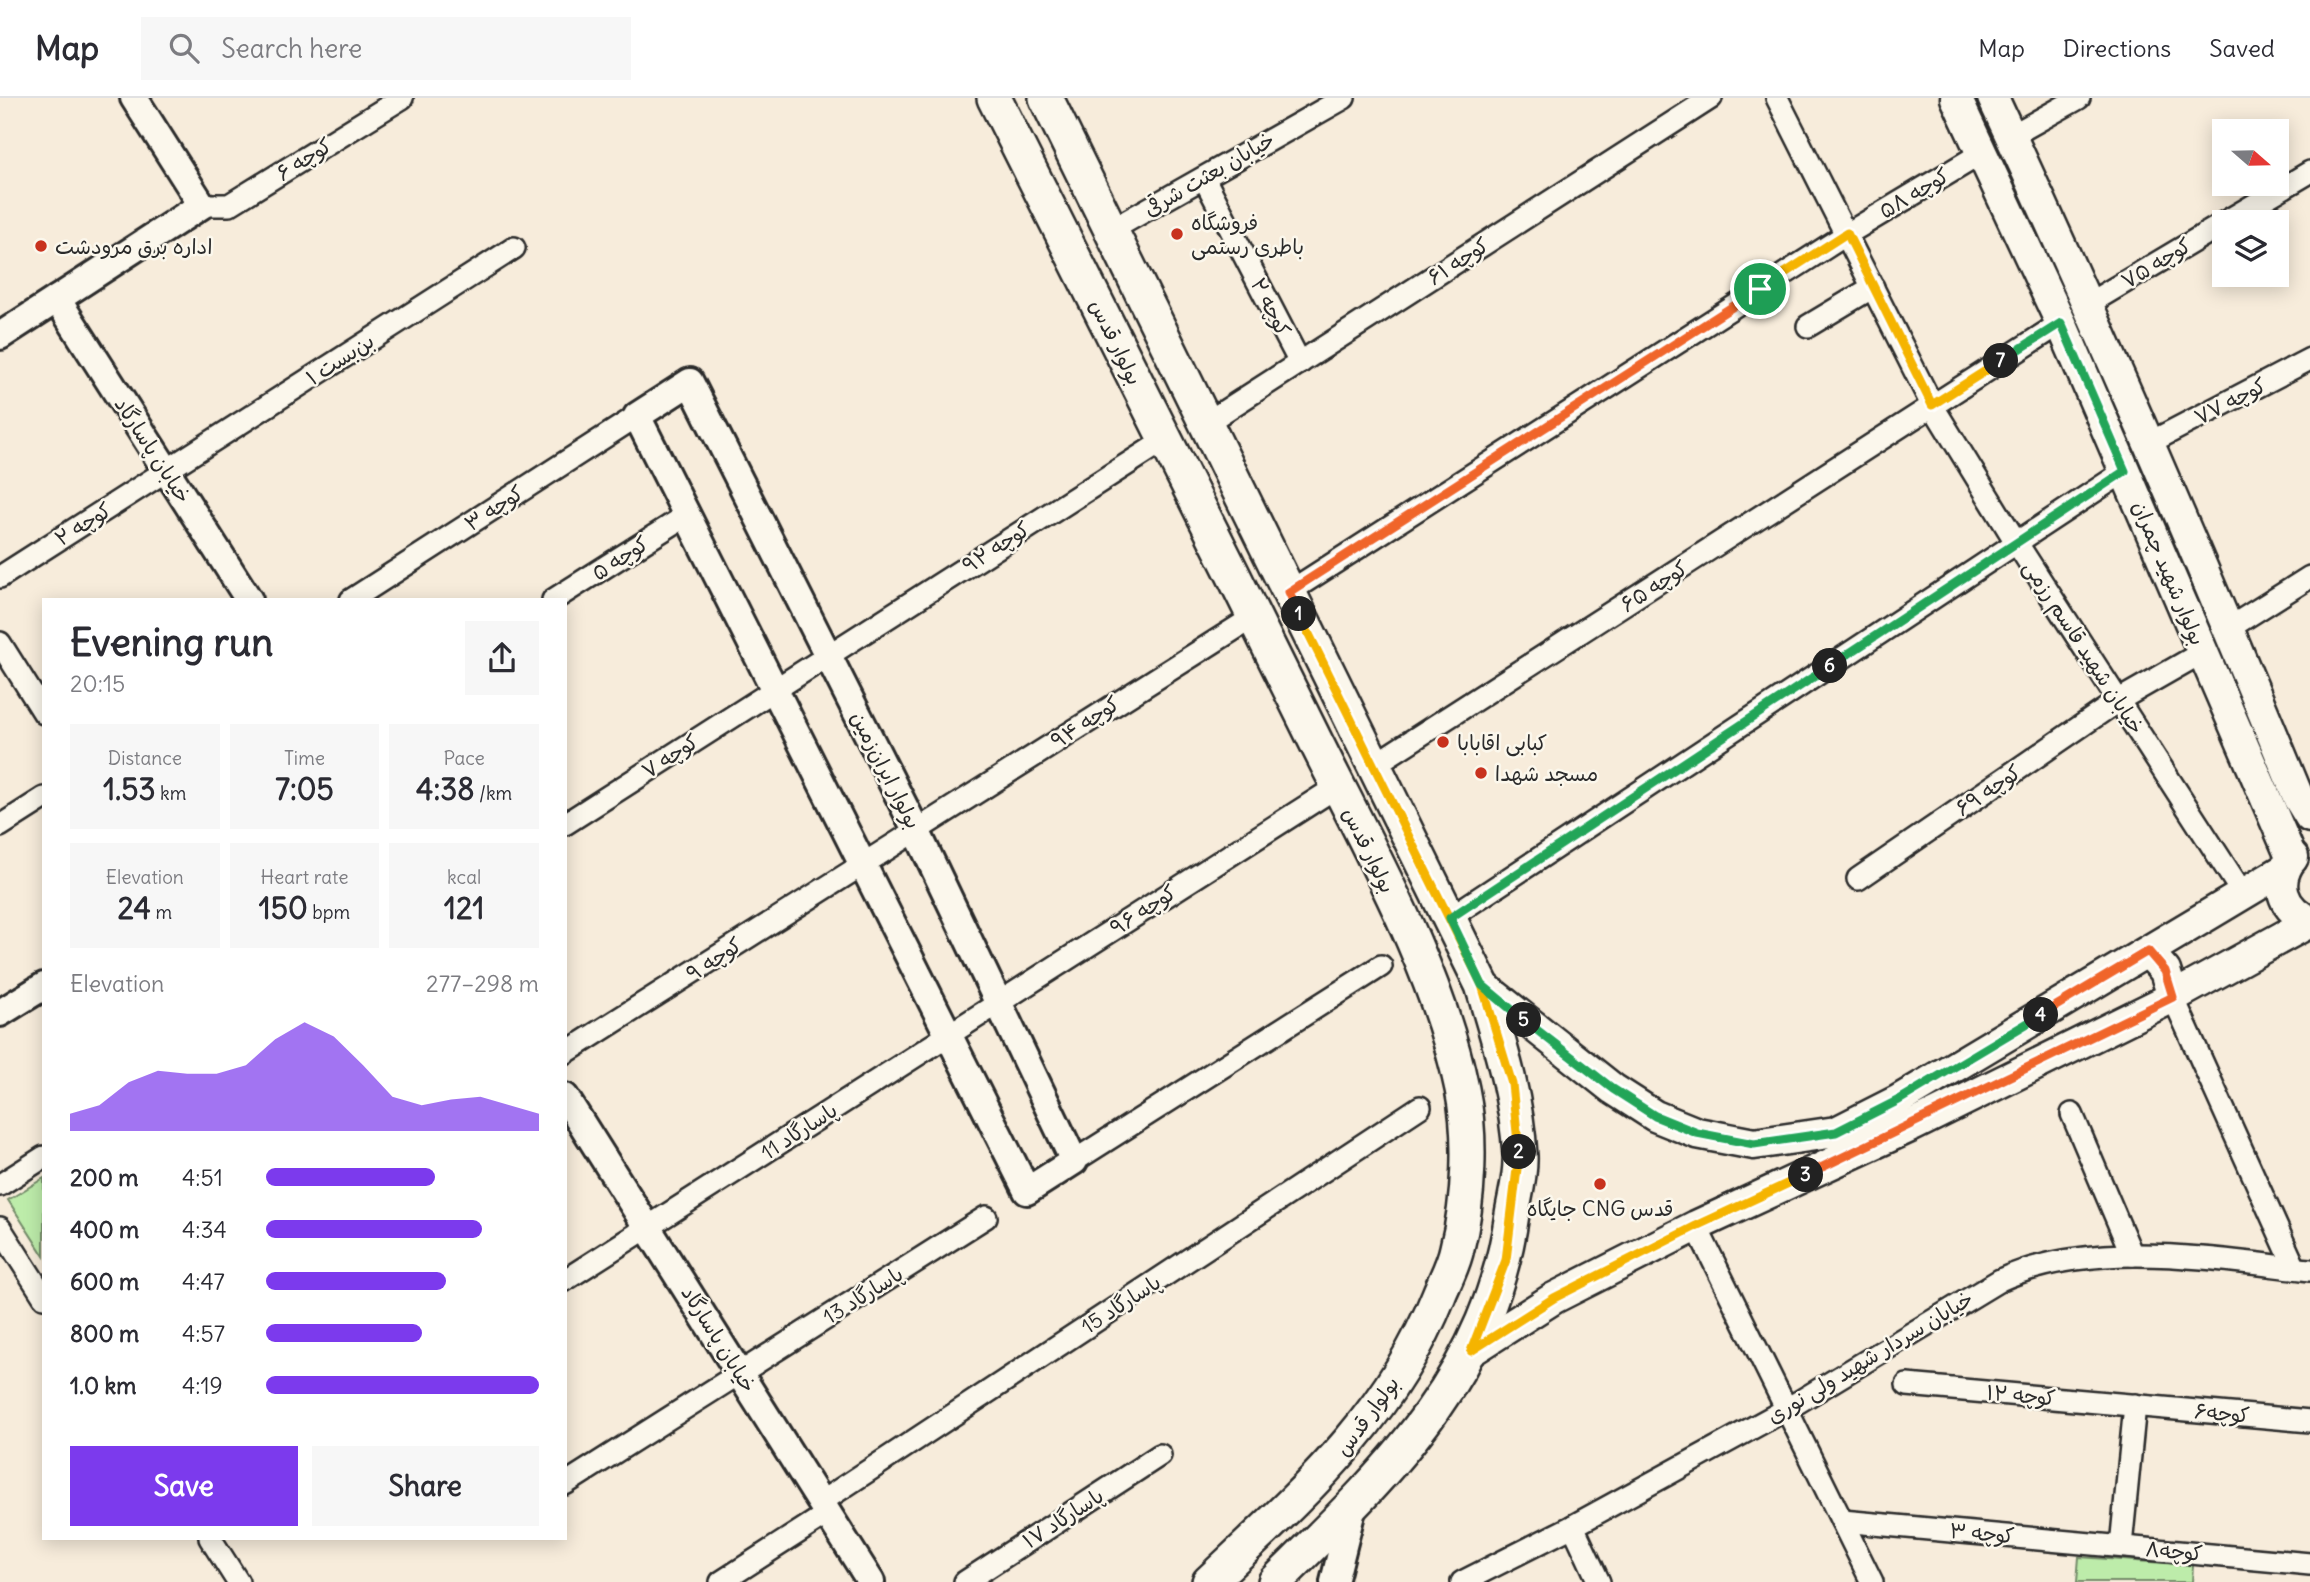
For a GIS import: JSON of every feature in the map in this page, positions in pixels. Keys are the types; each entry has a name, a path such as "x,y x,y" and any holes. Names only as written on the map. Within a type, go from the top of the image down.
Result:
{"main road":[{"name":"بولوار قدس","path":"994,98 1255,616 1398,911 1436,998 1463,1090 1468,1156 1457,1250 1425,1331 1385,1395 1329,1469 1209,1582"},
{"name":"بولوار قدس","path":"1046,98 1482,985 1512,1084 1520,1159 1506,1260 1471,1351 1426,1423 1353,1506 1275,1582"},
{"name":"بولوار شهید چمران","path":"1956,98 2061,323 2296,859"},
{"name":"بولوار شهید چمران","path":"1993,98 2088,304 2229,628 2299,799 2310,817"},
{"path":"1482,985 1581,1065 1655,1116 1697,1133 1754,1144 1836,1132 1899,1100 2243,894 2296,859"},
{"path":"1471,1351 1554,1298 1696,1226 1912,1126 2173,997 2310,922 2289,907 2283,896 2296,859"},
{"path":"2148,951 2165,971 2173,997"}],"street":[{"path":"0,336 202,205 134,98"},
{"name":"کوچه ۶","path":"202,205 229,205 402,98"},
{"name":"خیابان بعثت شرقی","path":"1111,230 1344,98"},
{"name":"کوچه ۶۱","path":"1206,424 1711,98"},
{"name":"خیابان شهید قاسم رزمی","path":"1777,98 1932,405 2016,542 2243,894"},
{"path":"2011,136 2079,98"},
{"name":"کوچه ۵۸","path":"1289,592 1847,233 1982,153"},
{"name":"کوچه ۷۵","path":"2247,210 2310,172"},
{"name":"کوچه ۲","path":"1203,177 1300,363"},
{"name":"کوچه ۷۵","path":"2088,304 2212,231"},
{"name":"بن‌بست ۱","path":"166,471 514,248"},
{"path":"1808,326 1873,287"},
{"name":"خیابان پاسارگاد","path":"57,299 248,598"},
{"name":"کوچه ۶۵","path":"1374,765 2061,323"},
{"name":"کوچه ۷۷","path":"2149,443 2310,359"},
{"name":"بولوار ایران‌زمین","path":"638,416 690,382 916,830 1074,1161"},
{"path":"638,416 1027,1191 1381,966"},
{"name":"کوچه ۳","path":"354,598 638,416"},
{"name":"کوچه ۹۲","path":"775,689 1165,440"},
{"name":"کوچه ۲","path":"0,577 166,471"},
{"path":"1450,918 2125,471"},
{"name":"کوچه ۵","path":"556,598 687,515"},
{"path":"2229,628 2310,577"},
{"name":"کوچه ۹۴","path":"863,864 1255,616"},
{"path":"0,643 42,710"},
{"name":"کوچه ۶۹","path":"1858,879 2119,700 2203,652"},
{"name":"کوچه ۷","path":"567,823 775,689"},
{"name":"کوچه ۹۶","path":"949,1035 1338,786"},
{"path":"0,826 42,799"},
{"name":"کوچه ۹","path":"567,1053 863,864"},
{"path":"0,1013 42,987"},
{"path":"2173,997 2303,1269"},
{"name":"پاسارگاد 11","path":"648,1227 949,1035"},
{"name":"خیابان پاسارگاد","path":"567,1100 871,1582"},
{"name":"پاسارگاد 15","path":"721,1582 824,1508 1420,1107"},
{"path":"2072,1114 2132,1255"},
{"path":"0,1185 42,1158"},
{"name":"پاسارگاد 13","path":"567,1483 986,1217"},
{"path":"1696,1226 1872,1582"},
{"path":"567,1279 648,1227"},
{"path":"0,1228 42,1294"},
{"name":"خیابان سردار شهید ولی نوری","path":"1462,1582 1573,1526 1787,1409 2000,1280 2032,1266 2082,1257 2132,1255 2303,1269"},
{"name":"کوچه ۱۲","path":"1907,1385 2135,1405"},
{"path":"2121,1546 2135,1405"},
{"name":"کوچه۶","path":"2135,1405 2310,1421"},
{"name":"پاسارگاد ۱۷","path":"965,1582 1160,1455"},
{"path":"1334,1582 1353,1506"},
{"name":"کوچه ۳","path":"1842,1521 2121,1546"},
{"path":"1573,1526 1599,1582"},
{"path":"211,1540 238,1582"},
{"name":"کوچه۸","path":"2121,1546 2310,1564"}],"green space":[{"path":"42,1179 42,1253 8,1200"},
{"path":"2079,1557 2193,1565 2192,1582 2077,1582"}],"place":[{"name":"فروشگاه باطری رستمی","path":"1177,234"},
{"name":"اداره برق مرودشت","path":"41,246"},
{"name":"کبابی اقابابا","path":"1443,742"},
{"name":"مسجد شهدا","path":"1481,773"},
{"name":"جایگاه CNG قدس","path":"1600,1184"}],"route":[{"path":"1760,289 1289,592 1482,985 1512,1084 1520,1159 1506,1260 1471,1351 1554,1298 1696,1226 1912,1126 2173,997 2165,971 2148,951 1899,1100 1836,1132 1754,1144 1697,1133 1655,1116 1613,1089 1548,1040 1482,985 1450,918 2125,471 2061,323 1932,405 1847,233 1760,289"}]}
